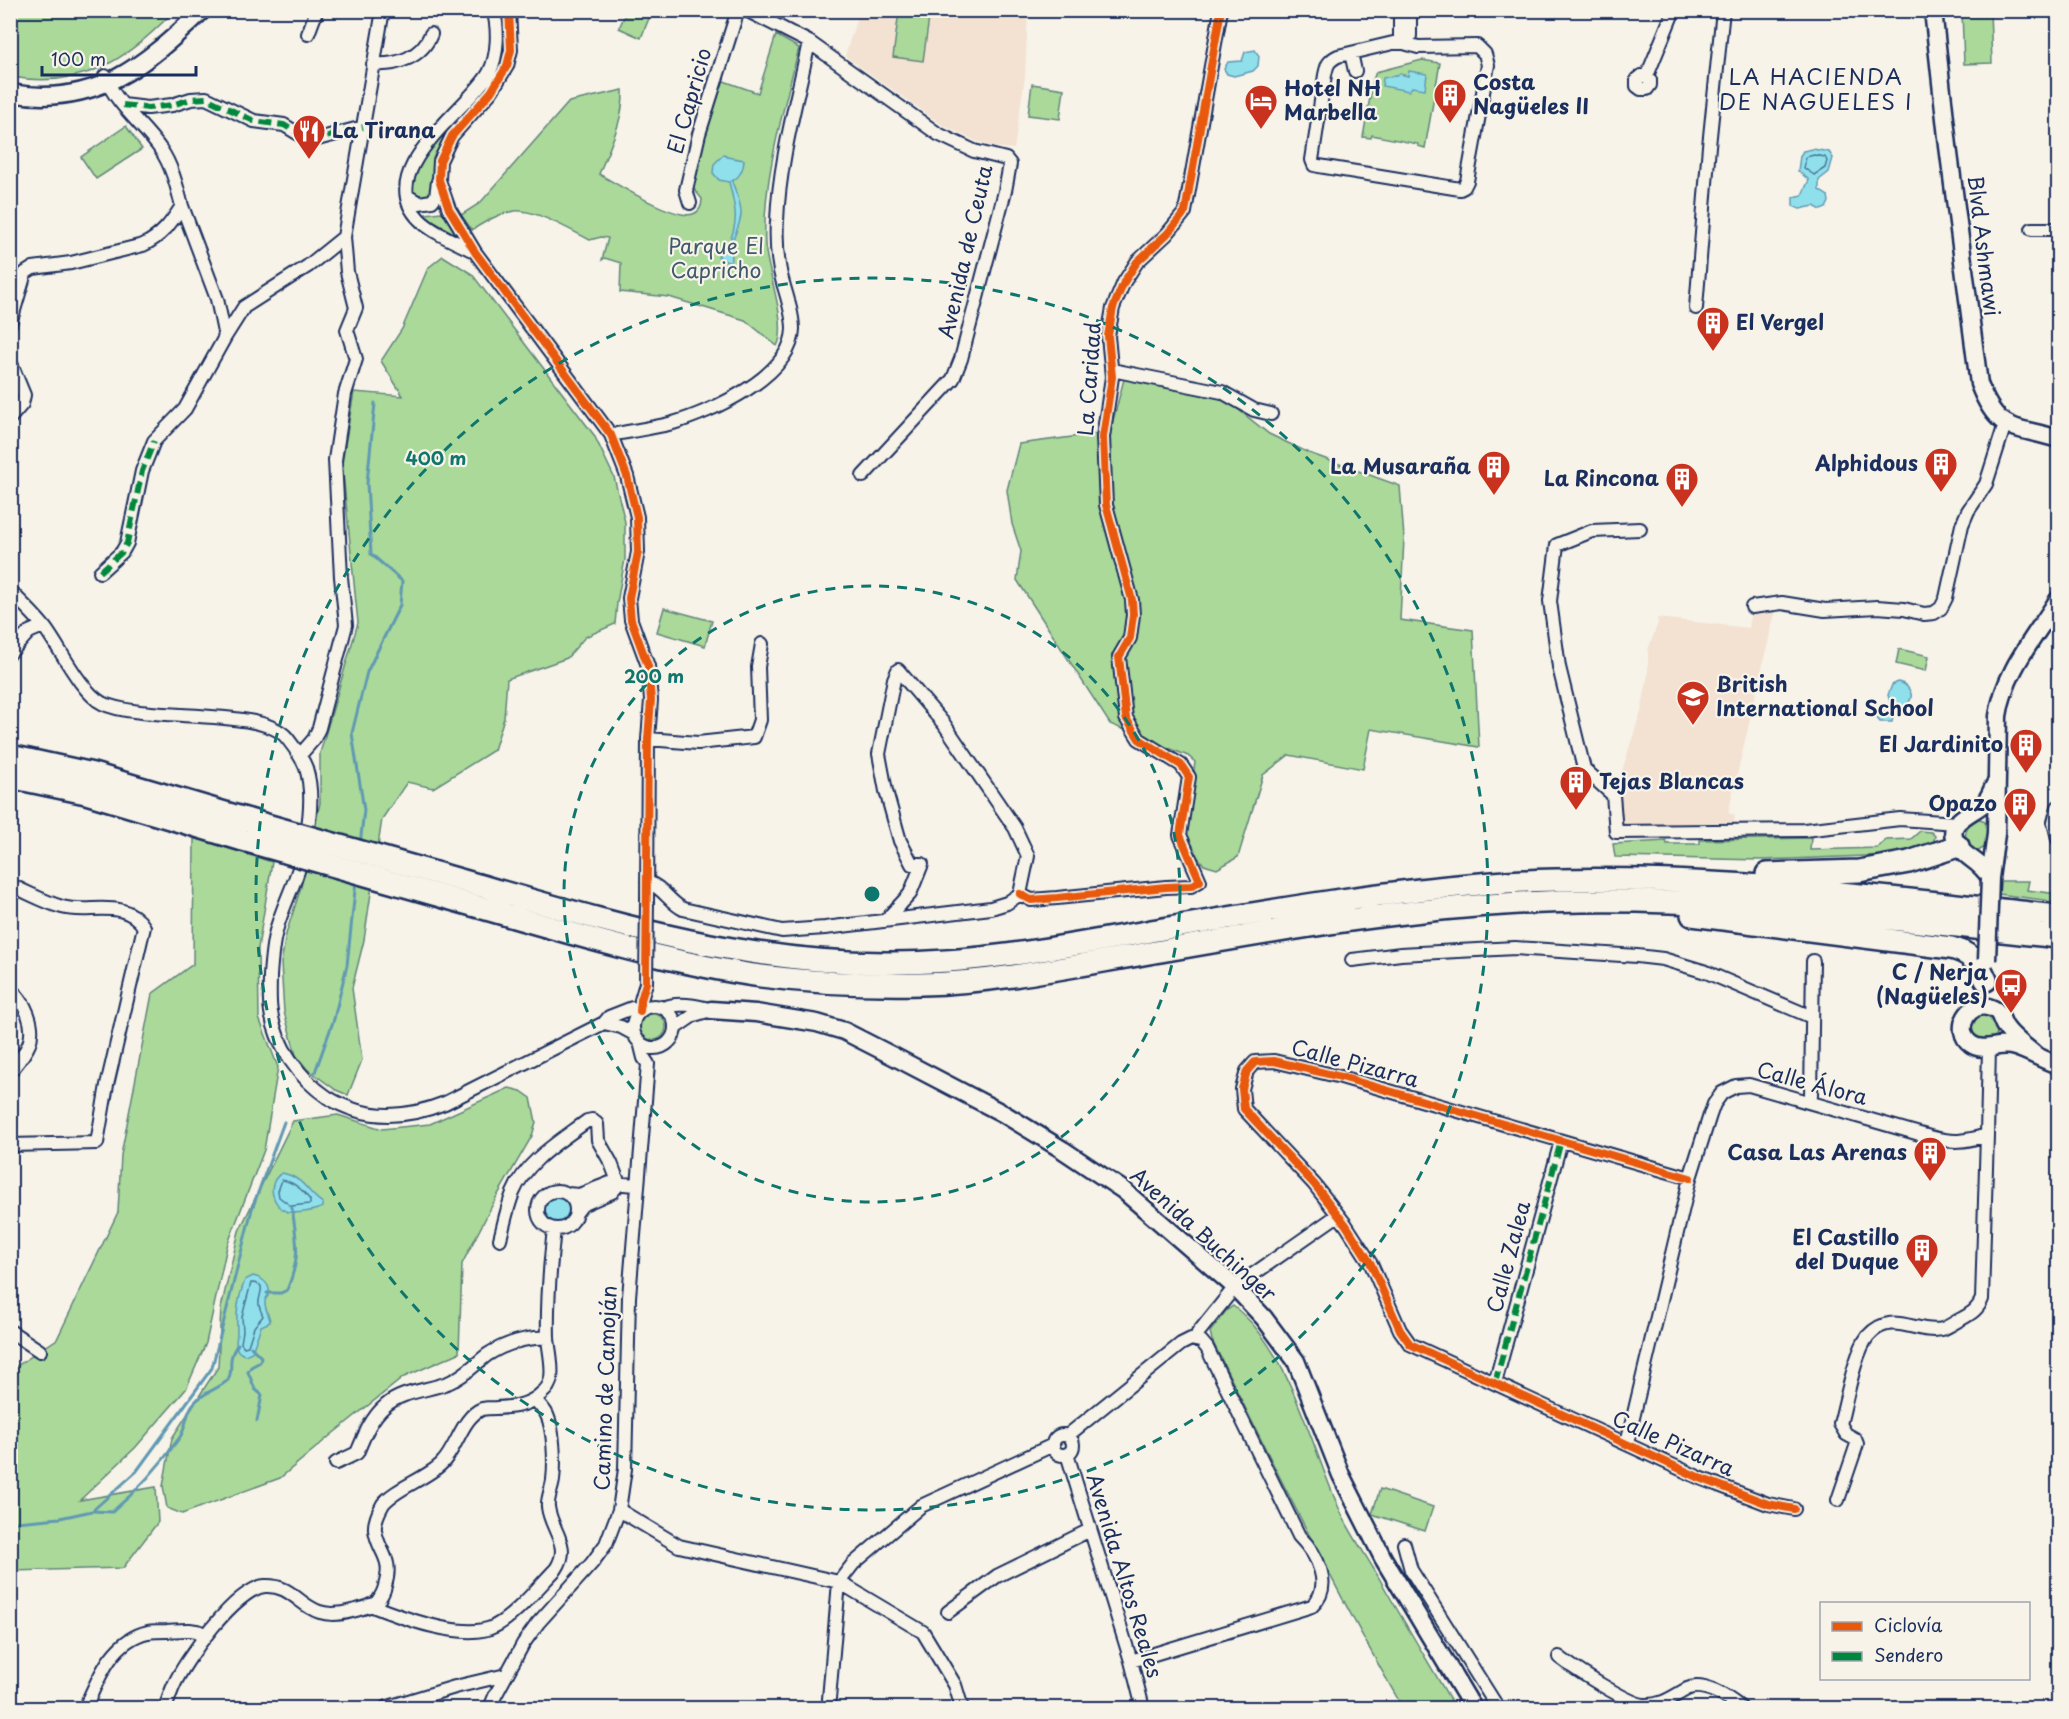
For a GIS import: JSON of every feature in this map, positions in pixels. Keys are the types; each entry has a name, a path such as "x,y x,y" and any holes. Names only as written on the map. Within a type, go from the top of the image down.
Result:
{"highway":[{"path":"10,756 93,774 246,830"},
{"path":"10,777 246,830 475,895 629,949 705,966 792,980 861,984 925,984 1019,975 1242,937 1389,915 1504,903 1637,901 1779,908 2058,937"},
{"path":"1702,881 1741,873 1809,874 1859,871 1963,850"},
{"path":"475,895 710,946 794,959 888,963 959,960 1047,950 1276,909 1391,892 1507,882 1586,879 1702,881 2058,916"},
{"path":"1637,901 1673,912 1951,948 1975,958 1986,970"}],"street":[{"path":"10,85 48,87 106,79 190,10"},
{"path":"10,93 55,95 82,91 106,79 137,68 203,10"},
{"path":"308,34 317,10"},
{"path":"300,755 314,739 319,728 346,626 335,460 345,394 356,359 347,330 356,308 347,272 344,237 383,10"},
{"path":"475,252 420,221 407,196 410,174 419,152 471,97 489,73 496,48 493,10"},
{"path":"407,196 419,203 432,201 437,190 440,161 452,136 491,92 507,66 511,50 509,10"},
{"name":"El Capricio","path":"690,203 686,190 699,134 738,10"},
{"name":"Avenida de Ceuta","path":"746,10 809,42 938,134 974,151 1006,159 1010,164 964,348 953,379 863,476"},
{"name":"La Caridad","path":"1020,894 1031,900 1191,886 1200,881 1180,835 1188,777 1181,765 1139,739 1126,718 1119,657 1130,638 1132,600 1106,505 1103,437 1111,386 1112,370 1108,336 1113,308 1124,282 1137,262 1167,234 1185,212 1221,10"},
{"path":"1400,10 1400,36 1404,44"},
{"path":"1404,44 1410,36 1410,10"},
{"path":"1647,76 1674,10"},
{"path":"1696,308 1723,10"},
{"name":"Blvd Ashmawi","path":"1933,10 1977,375 1987,402 2005,424"},
{"path":"373,64 386,65 402,61 427,44 431,34"},
{"path":"611,435 674,422 729,401 769,373 788,347 791,341 792,324 780,269 777,222 781,183 809,42"},
{"path":"1393,43 1404,44 1418,47 1477,46 1487,59 1488,65 1476,114 1467,181 1460,189 1314,165 1312,160 1327,64 1330,60 1393,43"},
{"path":"1352,53 1356,71"},
{"path":"106,79 123,105 166,157 217,299 225,337"},
{"path":"123,105 148,108 206,98 254,121 284,125 310,141 363,127"},
{"path":"439,180 449,209 475,252 611,435 627,476 637,517 638,552 629,598 630,620 648,666 651,700 648,739 646,983 640,1000 640,1011 633,1024 637,1038"},
{"path":"10,324 25,273 33,268 71,263 143,245 168,228 182,206"},
{"path":"2032,229 2058,229"},
{"path":"100,572 122,552 127,543 142,471 154,441 185,409 244,307 308,266 344,237"},
{"path":"10,361 24,394 24,400 10,418"},
{"path":"1112,370 1222,392 1254,410 1271,414"},
{"path":"1752,607 1782,603 1825,610 1877,607 1904,609 1924,614 1934,613 1941,608 1946,598 1962,525 1968,511 1986,484 2005,424 2058,439"},
{"path":"1640,529 1592,531 1557,545 1550,601 1559,667 1584,769 1613,795 1616,832 1804,830 1899,819 1956,823"},
{"path":"10,591 43,626 86,689 102,702 127,710 262,722 285,735 300,755 309,779 309,815 297,872 273,943 270,1010 275,1031 283,1048 303,1077 314,1088 347,1107 366,1113 405,1115 422,1112 445,1104 604,1023 609,1017 632,1008 640,1011 650,1006 662,1008"},
{"path":"1986,1006 1990,878 1995,834 1998,716 2002,693 2011,673 2058,600"},
{"path":"10,653 29,632 43,626"},
{"path":"648,739 698,744 754,737 760,720 758,667 762,644"},
{"path":"647,882 657,886 674,904 683,909 767,928 797,930 885,921 991,908 1007,903 1020,894 1028,856 1015,828 944,724 898,670 890,696 879,754 900,841 912,864 922,864 909,894 885,921"},
{"path":"890,696 913,687"},
{"path":"1990,878 1985,868 1963,850 1954,832 1956,823 1963,816 1986,801 1997,781"},
{"path":"2058,807 2054,822 2058,839"},
{"path":"1963,850 1979,856 1987,853 1995,834 1988,816 1972,811"},
{"path":"10,885 63,908 115,908 138,919 144,927 107,1085 97,1143 10,1145"},
{"path":"1352,960 1401,954 1515,948 1654,958 1706,972 1812,1016"},
{"path":"1809,1102 1813,961"},
{"path":"604,1023 621,1027 649,1047 659,1047 668,1042 675,1028 671,1015 652,996 646,983"},
{"path":"10,989 20,997 32,1033 28,1045 10,1072"},
{"name":"Avenida Buchinger","path":"662,1008 670,1005 756,1013 817,1023 844,1031 1004,1114 1123,1190 1235,1287 1264,1318 1296,1361 1346,1485 1383,1558 1473,1708"},
{"path":"2034,1054 2005,1028 2000,1013 1993,1008 1979,1007 1967,1014 1962,1026 1967,1040 1972,1045 1979,1048 2010,1046 2058,1065"},
{"name":"Avenida Buchinger","path":"675,1028 694,1015 711,1010"},
{"path":"1991,1047 2000,1042 2005,1028"},
{"name":"Camino de Camoján","path":"490,1708 523,1644 537,1623 592,1563 606,1544 620,1510 625,1469 629,1297 648,1064 637,1038"},
{"name":"Camino de Camoján","path":"648,1064 653,1060 659,1047"},
{"path":"1838,1500 1857,1444 1855,1438 1846,1434 1840,1424 1861,1349 1868,1336 1886,1325 1896,1323 1931,1330 1943,1329 1974,1311 1982,1299 1991,1047"},
{"name":"Calle Pizarra","path":"1690,1178 1341,1077 1274,1061 1255,1062 1247,1071 1242,1089 1244,1109 1314,1184 1371,1264 1400,1330 1410,1344 1700,1478 1768,1504 1794,1509"},
{"name":"Calle Álora","path":"1627,1443 1690,1178 1714,1104 1722,1093 1736,1086 1749,1085 1951,1142 1967,1141 1987,1135"},
{"path":"500,1239 513,1191 522,1176 533,1163 587,1121 594,1121 597,1124 598,1140 611,1163 619,1184"},
{"name":"Calle Zalea","path":"1495,1383 1561,1141"},
{"path":"619,1184 612,1192 582,1205 567,1226 554,1229 539,1218 539,1202 542,1197 551,1192 579,1195 610,1183 637,1185"},
{"path":"567,1194 574,1202 576,1213"},
{"path":"1196,1340 1198,1333 1235,1287 1338,1215"},
{"path":"165,1708 173,1686 207,1634 239,1598 254,1588 267,1586 277,1588 290,1593 307,1607 322,1614 337,1615 376,1602 384,1590 388,1575 388,1562 375,1529 378,1514 385,1502 441,1465 453,1450 473,1416 483,1409 525,1405 535,1400 545,1390 551,1379 550,1262 554,1229"},
{"path":"10,1331 40,1351"},
{"path":"336,1463 357,1453 364,1434 377,1414 387,1404 418,1390 433,1388 457,1379 470,1371 487,1355 509,1344 538,1337 549,1338"},
{"path":"1067,1436 1186,1340 1201,1341 1207,1348 1299,1536 1305,1542 1323,1578 1321,1595 1312,1606 1131,1661"},
{"path":"370,1605 399,1617 455,1630 489,1629 501,1622 556,1569 562,1560 562,1550 560,1537 552,1523 548,1506 554,1470 550,1425 546,1414 535,1400"},
{"path":"829,1699 839,1582 854,1564 921,1506 1053,1445 1056,1438 1063,1435 1073,1441 1071,1452 1067,1454 1059,1455 1053,1445"},
{"name":"Avenida Altos Reales","path":"1067,1454 1131,1661 1143,1708"},
{"path":"620,1510 680,1546 839,1582 924,1632 955,1685 962,1708"},
{"path":"948,1612 997,1576 1090,1530"},
{"path":"1404,1544 1411,1570 1498,1708"},
{"path":"86,1708 110,1659 126,1642 147,1632 195,1629 207,1634"},
{"path":"1560,1657 1634,1703 1642,1705 1666,1702 1688,1688 1697,1687 1713,1692 1741,1708"},
{"path":"385,1708 455,1687 506,1675"}],"shaded area":[{"path":"859,11 1028,11 1025,76 1014,149 995,147 976,141 944,126 845,56"},
{"name":"British International School","path":"1776,608 1728,813 1735,815 1734,822 1680,823 1623,829 1619,824 1616,790 1642,708 1648,674 1648,650 1658,623 1657,618 1749,628 1751,614 1758,610"}],"green space":[{"path":"627,10 652,11 641,38 619,28"},
{"path":"10,11 174,11 138,44 102,67 82,75 37,80 11,77"},
{"path":"500,11 504,11 507,38 501,66 486,91 446,135 434,163 433,185 426,200 413,195 412,187 417,168 502,48 503,32"},
{"path":"899,11 930,11 923,61 893,57"},
{"path":"1990,11 1992,63 1964,64 1962,12"},
{"name":"Parque El Capricho","path":"776,35 799,48 770,170 765,219 766,254 779,311 780,337 777,346 745,320 669,297 620,292 621,263 605,258 602,260 608,238 590,240 553,221 523,211 492,218 472,230 461,215 480,203 569,102 623,90 619,122 599,174 660,207 684,214 697,212 702,199 693,188 692,183 721,80 758,93"},
{"path":"1422,60 1440,63 1425,148 1418,144 1372,135 1371,138 1363,137 1376,72"},
{"path":"1032,84 1064,89 1060,119 1028,115"},
{"path":"126,126 142,149 96,179 81,157"},
{"path":"441,212 445,214 461,238 428,221 424,216"},
{"path":"443,256 472,274 594,435 614,477 625,522 625,559 615,624 585,637 567,658 507,679 504,718 494,750 433,788 407,782 382,819 364,940 352,988 362,1060 348,1095 336,1090 307,1069 296,1055 284,1012 281,963 286,934 301,887 320,803 320,753 358,623 342,463 354,392 403,396 381,361 402,329 428,268"},
{"path":"1124,379 1224,398 1269,434 1309,453 1400,486 1404,538 1400,620 1473,630 1479,747 1371,729 1363,769 1289,755 1263,775 1238,857 1217,869 1204,865 1192,850 1183,832 1189,808 1195,762 1188,756 1110,724 1017,580 1021,551 1012,524 1007,490 1019,444 1110,432"},
{"path":"664,608 712,621 705,646 657,632"},
{"path":"1899,649 1929,656 1926,671 1896,664"},
{"path":"1978,818 1987,826 1989,836 1988,845 1977,852 1968,845 1966,830"},
{"path":"1920,831 1931,832 1935,836 1933,844 1914,854 1763,860 1615,857 1613,844 1666,841 1667,844 1700,844 1700,840 1811,838 1810,850 1877,848 1886,840 1911,839"},
{"path":"194,838 272,862 258,948 259,1018 278,1067 264,1150 227,1246 206,1343 186,1389 135,1448 80,1500 156,1487 158,1522 123,1568 11,1571 11,1370 57,1339 118,1212 121,1155 152,994 193,964"},
{"path":"2000,881 2029,881 2027,890 2058,894 2058,902 1999,894"},
{"path":"653,1014 662,1018 666,1027 662,1036 653,1040 644,1036 640,1027 644,1018"},
{"path":"1984,1014 1994,1018 1998,1028 1994,1038 1984,1042 1974,1038 1970,1028 1974,1018"},
{"path":"509,1088 521,1091 531,1098 536,1122 532,1136 497,1196 462,1264 459,1353 404,1377 280,1478 182,1514 167,1508 163,1486 172,1438 218,1367 221,1308 239,1231 293,1121 338,1115 382,1129 430,1124"},
{"path":"1233,1306 1253,1325 1285,1374 1342,1515 1455,1708 1403,1708 1377,1663 1304,1526 1212,1340 1210,1332 1226,1311"},
{"path":"1380,1489 1433,1507 1425,1531 1372,1514"}],"water":[{"path":"1255,50 1259,56 1258,66 1253,71 1234,76 1227,74 1224,69 1228,62 1242,61 1245,52"},
{"path":"1409,71 1427,74 1425,89 1412,87 1409,91 1382,86 1383,78 1400,74 1408,76"},
{"path":"1813,149 1829,152 1833,158 1829,172 1819,180 1819,190 1828,196 1829,202 1826,208 1821,210 1814,206 1800,209 1793,206 1793,197 1802,195 1809,180 1798,171 1800,156 1803,151"},
{"path":"724,154 727,157 744,160 741,172 732,181 741,214 730,262 718,256 728,245 732,236 735,221 733,199 729,182 719,180 713,173 714,164"},
{"path":"1898,682 1908,688 1911,698 1905,705 1895,708 1892,722 1880,722 1877,718 1878,714 1890,708 1888,695 1892,685"},
{"path":"282,1173 301,1182 323,1203 323,1207 296,1213 282,1209 274,1199 272,1188 277,1177"},
{"path":"557,1195 567,1199 571,1209 567,1219 557,1223 547,1219 543,1209 547,1199"},
{"path":"253,1276 268,1286 269,1293 265,1299 265,1305 270,1322 261,1326 252,1352 245,1355 238,1351 236,1346 237,1311 245,1280"}],"waterway":[{"path":"360,845 364,810 352,733 367,672 400,605 402,581 371,554 367,483 375,403"},
{"path":"315,1072 334,1019 347,965 356,881"},
{"path":"10,1525 16,1522 60,1518 92,1511 136,1472 212,1368 252,1209 284,1122"},
{"path":"267,1293 281,1293 287,1290 294,1268 297,1249 292,1208"},
{"path":"93,1511 112,1512 157,1467 180,1437 189,1410 194,1403 228,1380 232,1355 238,1344"},
{"path":"251,1347 261,1357 260,1362 251,1367 248,1372 255,1389 262,1395 257,1421"}],"marked path":[{"path":"123,105 148,108 206,98 254,121 284,125 310,141 363,127"},
{"path":"100,572 122,552 127,543 142,471 154,441"},
{"path":"1495,1383 1561,1141"}],"cycle path":[{"path":"509,10 511,50 507,66 491,92 452,136 440,161 439,180 449,209 475,252 611,435 627,476 637,517 638,552 629,598 631,620 648,666 651,700 648,739 646,983 640,1011"},
{"path":"1020,894 1031,900 1191,886 1200,881 1180,835 1189,777 1181,765 1139,739 1126,718 1119,657 1130,638 1132,600 1106,505 1103,437 1112,377 1108,336 1113,308 1124,282 1137,262 1167,234 1185,212 1221,10"},
{"path":"1690,1178 1341,1077 1274,1061 1255,1062 1247,1071 1242,1089 1244,1109 1314,1184 1346,1225 1371,1264 1400,1330 1410,1344 1700,1478 1768,1504 1794,1509"}],"place":[{"name":"Costa Nagüeles II","path":"1450,124"},
{"name":"Hotel NH Marbella","path":"1261,130"},
{"name":"La Tirana","path":"309,160"},
{"name":"El Vergel","path":"1713,352"},
{"name":"Alphidous","path":"1941,493"},
{"name":"La Musaraña","path":"1494,496"},
{"name":"La Rincona","path":"1682,508"},
{"name":"British International School","path":"1693,726"},
{"name":"El Jardinito","path":"2026,774"},
{"name":"Tejas Blancas","path":"1576,811"},
{"name":"Opazo","path":"2020,833"},
{"name":"C / Nerja (Nagüeles)","path":"2011,1014"},
{"name":"Casa Las Arenas","path":"1930,1182"},
{"name":"El Castillo del Duque","path":"1922,1279"}],"district":[{"name":"LA HACIENDA DE NAGUELES I","path":"1816,90"}]}
